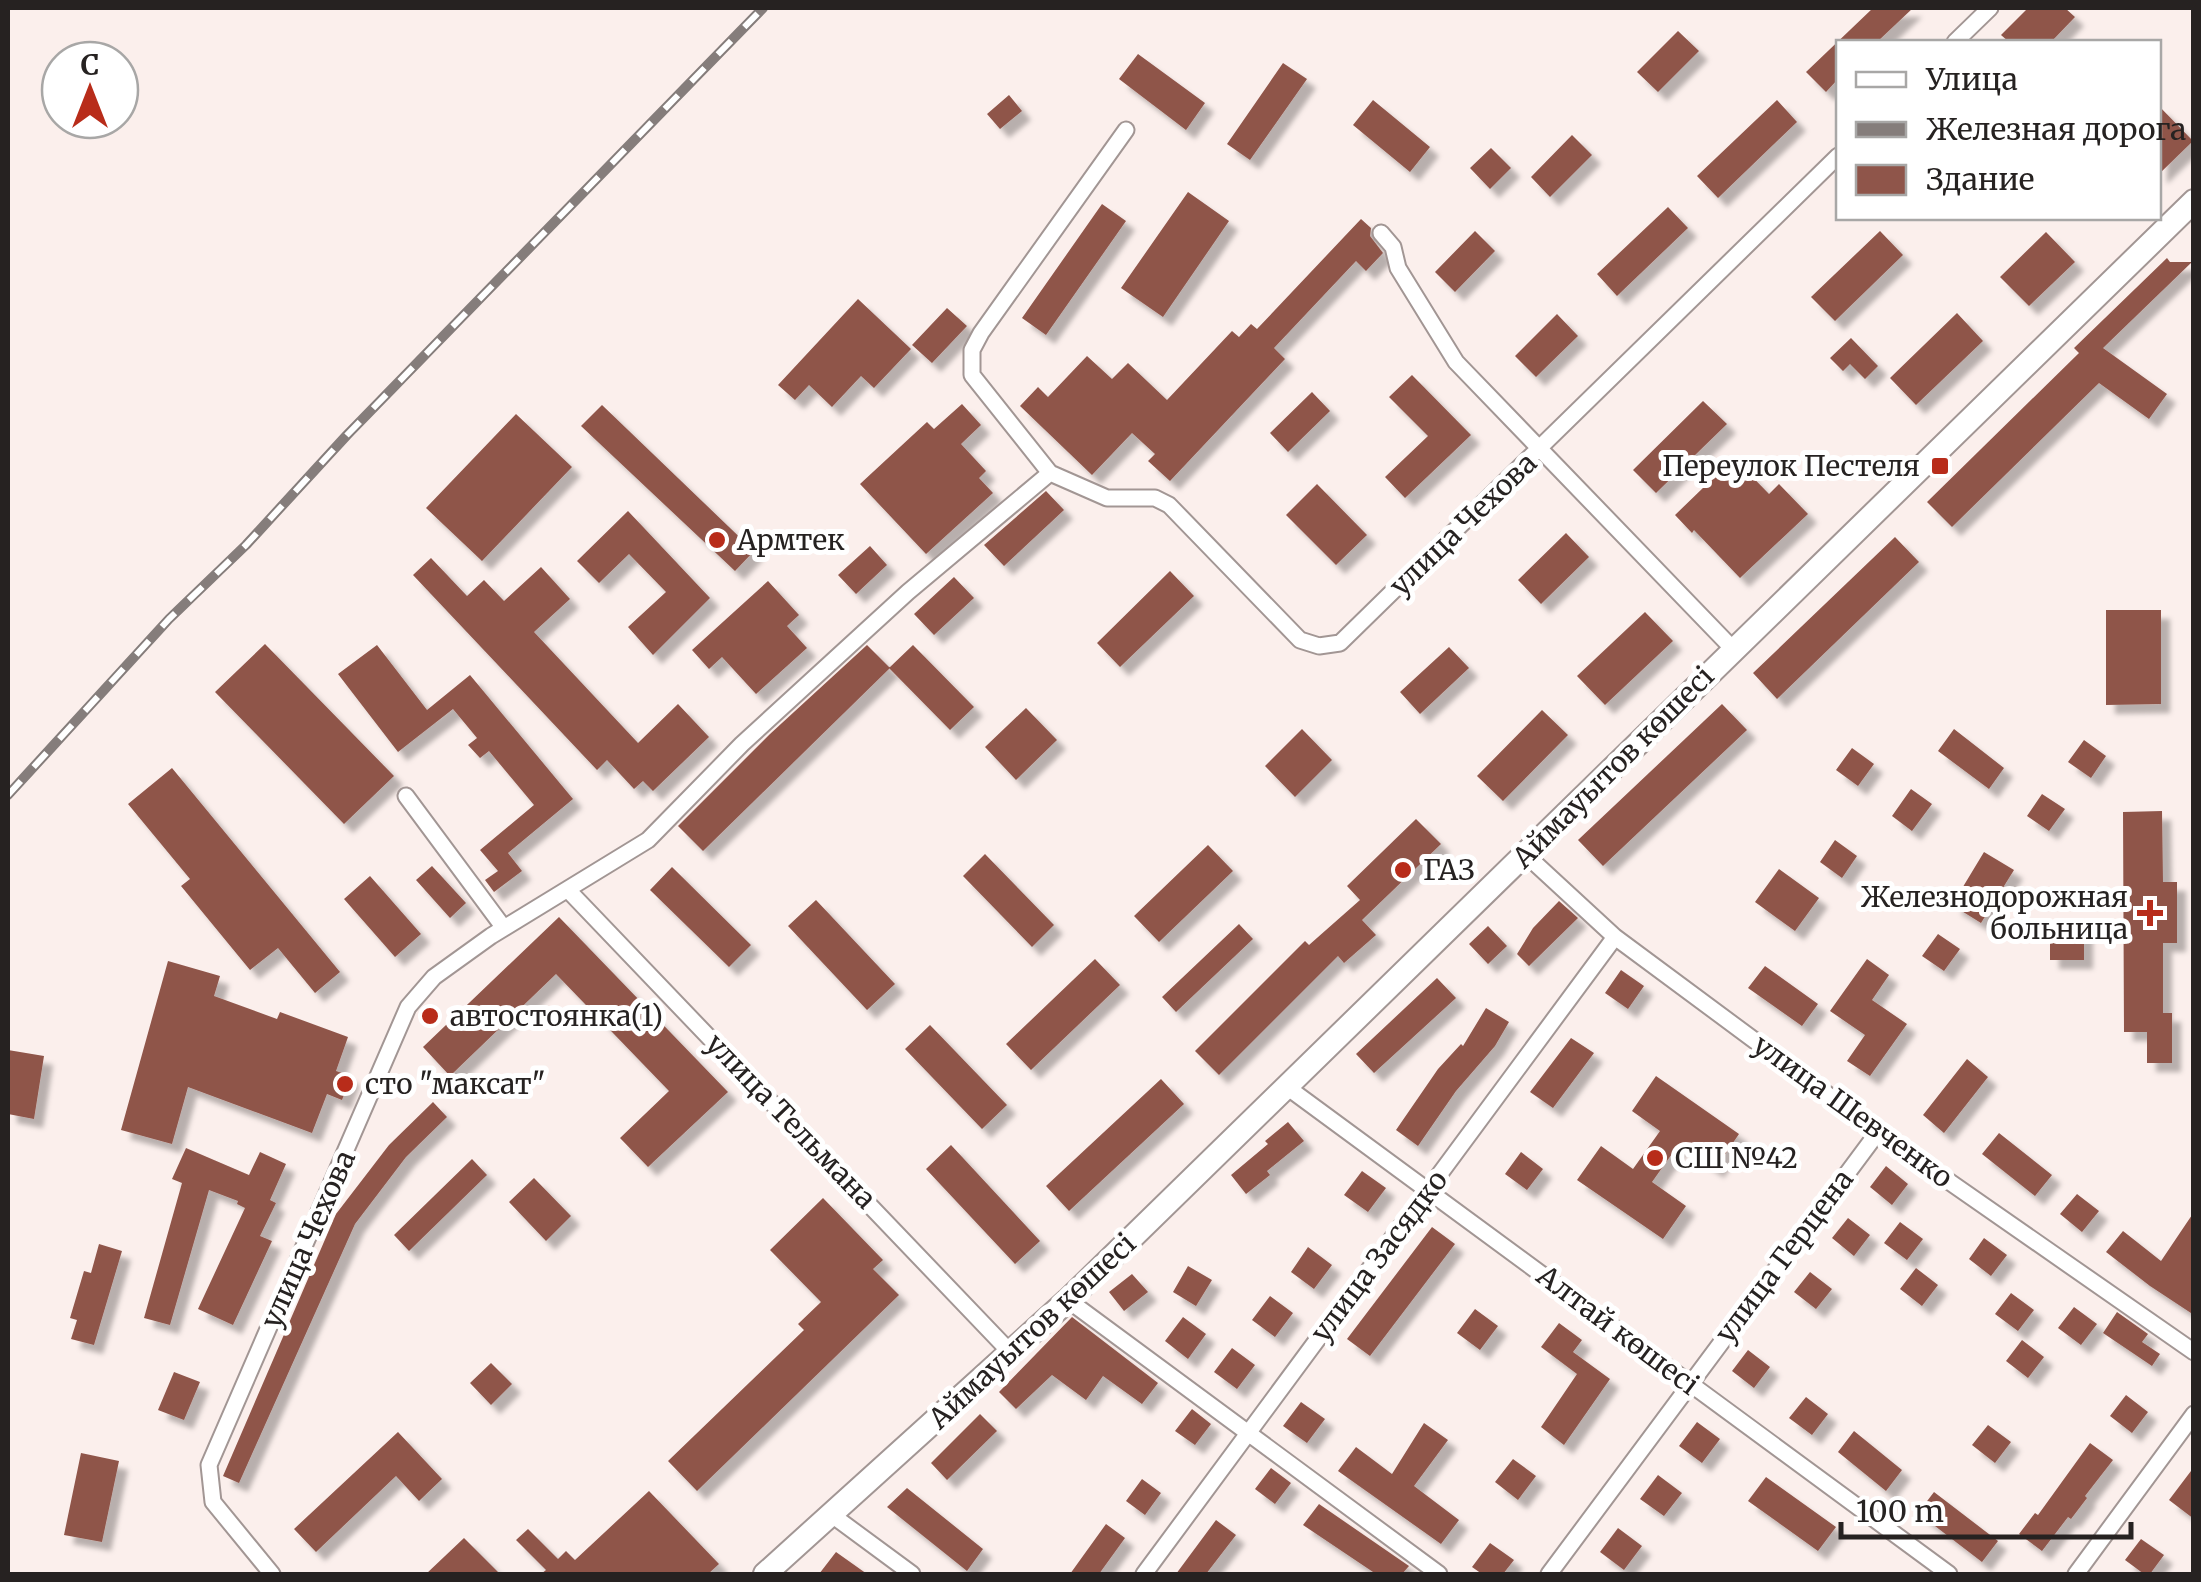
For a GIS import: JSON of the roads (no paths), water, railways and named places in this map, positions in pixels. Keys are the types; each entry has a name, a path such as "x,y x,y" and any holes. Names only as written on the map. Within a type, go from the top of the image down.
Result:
{"street":[{"path":"1958,40 1989,8"},
{"name":"улица Чехова","path":"1126,130 972,350 972,376 1050,473 1107,498 1155,498 1169,505 1300,640 1319,646 1340,643 1836,158"},
{"name":"Аймауытов көшесі","path":"766,1574 1068,1300 2194,201"},
{"path":"1380,234 1393,247 1398,268 1456,362 1733,649"},
{"name":"улица Чехова","path":"272,1574 212,1502 210,1465 408,1007 434,977 504,928 648,840 742,744 908,592 1050,473"},
{"path":"406,796 504,928"},
{"name":"улица Шевченко","path":"1525,854 1614,938 1878,1132 2194,1352"},
{"name":"улица Тельмана","path":"568,890 1011,1354"},
{"name":"улица Засядко","path":"1144,1574 1614,938"},
{"name":"Алтай көшесі","path":"1286,1086 1949,1574"},
{"name":"улица Герцена","path":"1549,1574 1878,1132"},
{"path":"1068,1300 1439,1574"},
{"path":"2076,1574 2194,1414"},
{"path":"832,1515 912,1574"}],"railway":[{"path":"8,795 169,619 246,545 347,435 763,8"}],"place":[{"name":"Переулок Пестеля","path":"1940,466"},
{"name":"Армтек","path":"717,540"},
{"name":"ГАЗ","path":"1403,870"},
{"name":"Железнодорожная больница","path":"2150,913"},
{"name":"автостоянка(1)","path":"430,1016"},
{"name":"сто \"максат\"","path":"345,1084"},
{"name":"СШ №42","path":"1655,1158"}]}
